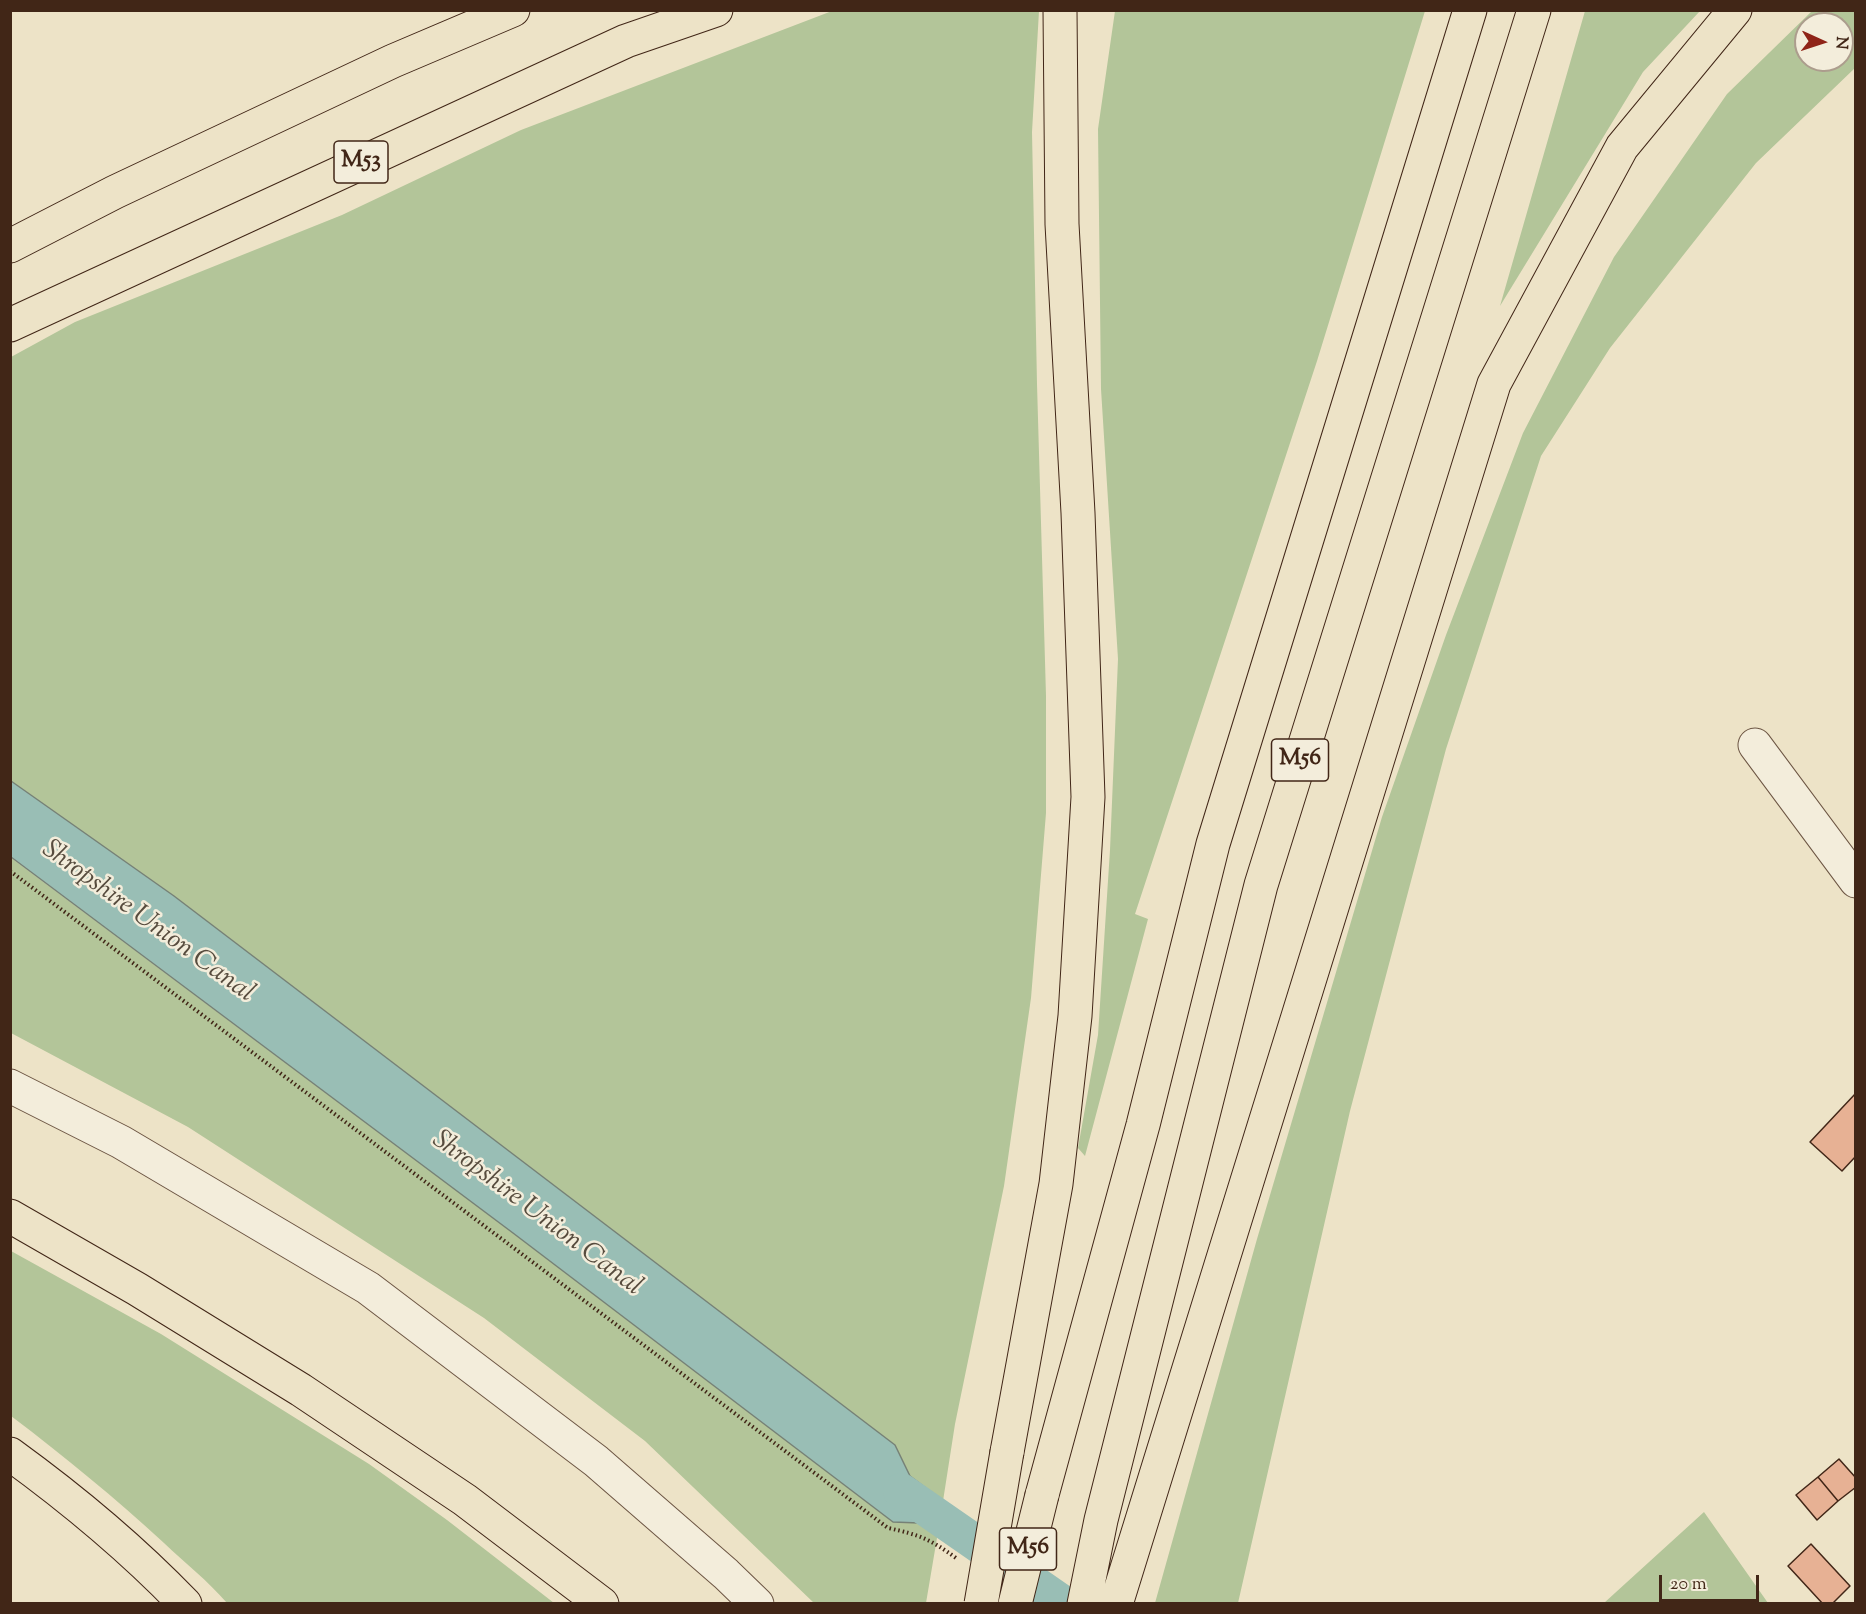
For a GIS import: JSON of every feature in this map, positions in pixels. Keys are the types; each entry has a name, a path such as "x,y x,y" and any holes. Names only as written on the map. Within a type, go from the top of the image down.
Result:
{"highway":[{"path":"10,246 115,192 382,66 513,10"},
{"name":"M53","path":"10,325 626,41 716,10"},
{"path":"981,1604 1056,1184 1075,1016 1088,797 1078,513 1062,224 1060,10"},
{"name":"M56","path":"1015,1604 1143,1125 1213,844 1470,10"},
{"name":"M56","path":"1084,1604 1101,1520 1261,885 1534,10"},
{"path":"1116,1604 1494,384 1622,147 1735,10"},
{"path":"10,1216 127,1283 301,1390 465,1500 602,1604"},
{"path":"10,1454 49,1483 145,1564 185,1604"}],"street":[{"path":"1755,745 1856,881"},
{"path":"10,1086 121,1142 368,1288 596,1461 726,1574 757,1604"}],"path":[{"path":"10,871 888,1528 918,1535 936,1543 964,1563"}],"green space":[{"path":"832,11 1039,11 1032,132 1046,696 1046,813 1031,998 1004,1186 955,1424 943,1501 910,1476 895,1445 174,896 11,781 11,357 75,322 342,215 521,130"},
{"path":"1115,11 1425,11 1317,361 1135,914 1148,919 1085,1156 1078,1148 1098,1035 1110,850 1118,659 1101,389 1098,129"},
{"path":"1585,11 1700,11 1643,72 1500,306"},
{"path":"1812,11 1855,11 1855,68 1854,12"},
{"path":"1794,29 1794,72 1851,72 1756,163 1610,348 1541,456 1446,749 1350,1111 1238,1603 1155,1603 1257,1239 1382,817 1446,635 1523,433 1614,257 1727,94"},
{"path":"10,857 513,1233 893,1522 919,1523 938,1532 926,1603 814,1603 645,1441 484,1318 188,1127 11,1033"},
{"path":"11,1251 161,1334 369,1464 447,1520 554,1603 227,1603 127,1510 11,1416"},
{"path":"1704,1512 1768,1603 1604,1603"}],"water":[{"path":"11,781 174,896 895,1445 910,1476 943,1501 938,1532 919,1523 893,1522 513,1233 11,857"}],"building":[{"path":"1856,1093 1856,1156 1842,1171 1810,1142"},
{"path":"1839,1459 1856,1478 1856,1487 1838,1501 1818,1477"},
{"path":"1818,1477 1838,1501 1817,1520 1796,1495"},
{"path":"1811,1544 1850,1586 1832,1604 1823,1604 1788,1566"}],"waterway":[{"name":"Shropshire Union Canal","path":"901,1491 1064,1604"}]}
